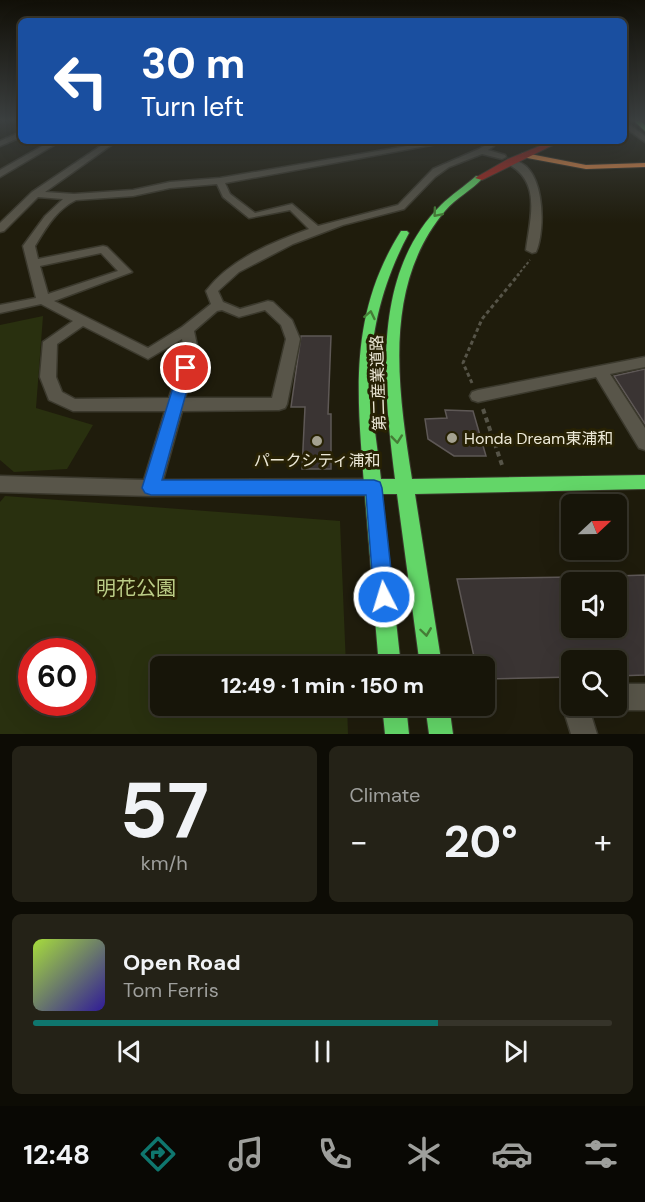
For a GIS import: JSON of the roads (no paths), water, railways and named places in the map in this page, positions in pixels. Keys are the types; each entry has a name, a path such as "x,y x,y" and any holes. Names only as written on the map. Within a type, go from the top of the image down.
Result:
{"main road":[{"name":"第二産業道路","path":"430,656 397,442 390,345 398,294 407,261 421,234 440,209 514,154"},
{"name":"第二産業道路","path":"429,203 448,186 506,159 525,155"},
{"path":"525,155 586,167 645,165"},
{"name":"第二産業道路","path":"389,656 364,391 364,355 370,313 382,277 402,237 414,219"},
{"path":"374,488 645,482"},
{"path":"395,716 397,734"},
{"path":"439,716 441,734"}],"street":[{"path":"0,174 34,154"},
{"path":"0,229 35,194 93,154"},
{"path":"35,194 74,197 133,193 170,185 220,182 375,154"},
{"path":"219,307 212,291 218,282 231,272 269,251 318,231 400,207 426,185 435,172 468,154"},
{"path":"498,154 519,164 537,189 532,250"},
{"path":"220,182 226,195 254,216 292,207 318,231"},
{"path":"74,197 66,200 52,213 29,246 44,300 83,320 148,354 187,330 213,308 224,306 239,313 268,305 287,322 293,339 279,404 73,405 56,396 48,377 50,342 83,320"},
{"path":"0,210 15,212"},
{"path":"0,309 44,300 126,272 104,249 33,264"},
{"path":"151,488 191,350 187,330"},
{"path":"478,396 645,362"},
{"path":"600,370 645,443"},
{"path":"0,484 151,488 374,488"},
{"path":"627,697 645,697"},
{"path":"578,716 584,734"}],"place":[{"name":"Honda Dream東浦和","path":"452,438"},
{"name":"パークシティ浦和","path":"317,441"}],"park label":[{"name":"明花公園","path":"136,588"}]}
